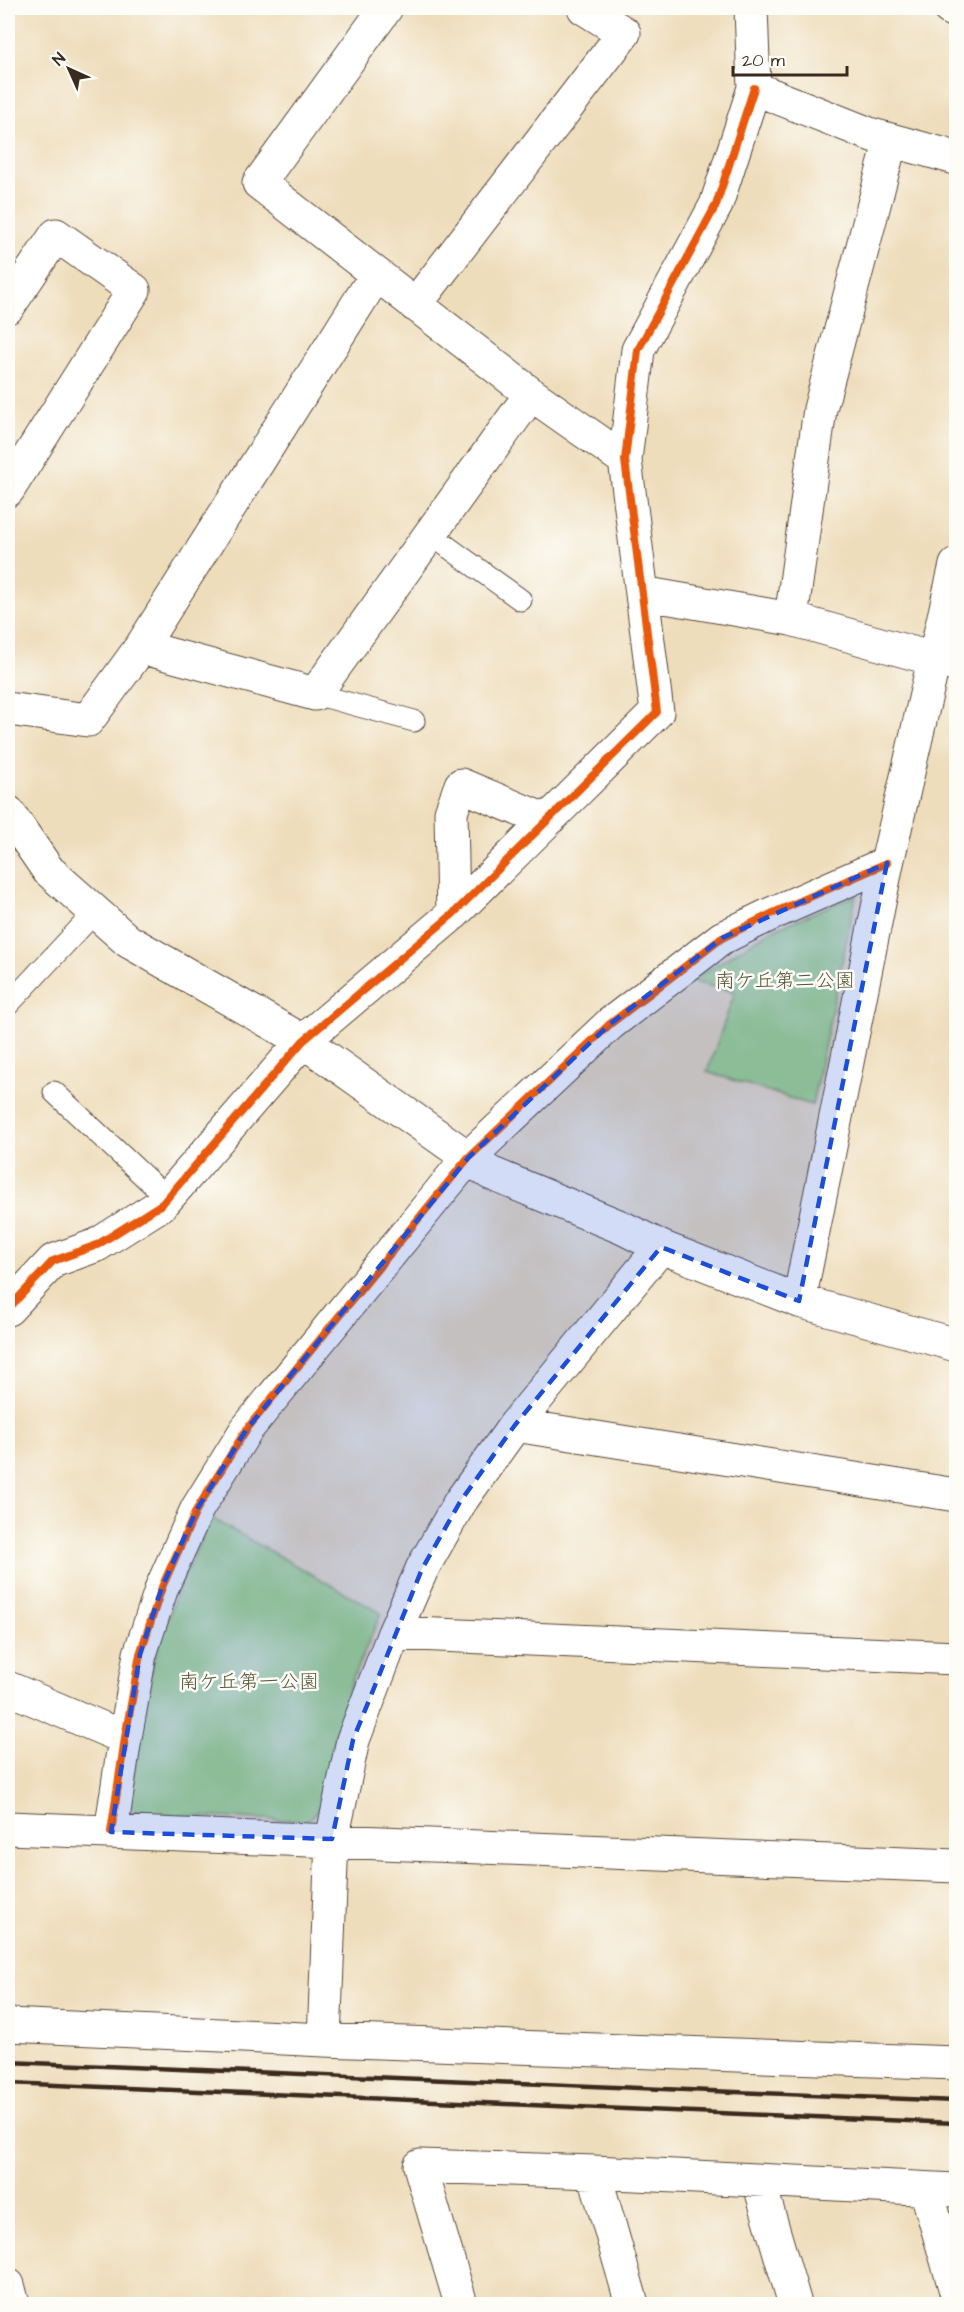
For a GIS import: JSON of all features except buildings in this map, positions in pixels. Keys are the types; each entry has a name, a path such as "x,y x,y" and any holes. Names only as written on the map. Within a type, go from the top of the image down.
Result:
{"street":[{"path":"386,8 259,183 531,394 625,460"},
{"path":"415,305 624,33 584,8"},
{"path":"8,1308 53,1261 97,1245 162,1204 303,1041 453,914 657,712 625,460 638,350 716,205 754,88 751,8"},
{"path":"949,8 957,12"},
{"path":"754,88 872,135 957,158"},
{"path":"791,619 820,409 891,140"},
{"path":"8,307 56,235 134,290 8,490"},
{"path":"8,709 88,720 141,647 376,275"},
{"path":"141,647 315,694 531,394"},
{"path":"799,1301 887,862 946,663 957,565"},
{"path":"642,593 791,619 946,663"},
{"path":"453,914 452,812 461,784 547,821"},
{"path":"8,812 48,870 128,941 303,1041 490,1173 623,1228 661,1247 799,1301 957,1345"},
{"path":"111,1832 140,1654 162,1587 197,1509 246,1430 468,1158 610,1024 722,938 887,862"},
{"path":"324,2040 332,1839 353,1740 394,1633 422,1569 460,1502 514,1425 661,1247"},
{"path":"514,1425 957,1495"},
{"path":"394,1633 957,1658"},
{"path":"8,1688 125,1738"},
{"path":"8,1828 332,1839 957,1866"},
{"path":"8,2025 324,2040 957,2063"},
{"path":"461,2304 420,2166 594,2172 941,2190 957,2291"},
{"path":"594,2172 632,2304"},
{"path":"759,2182 795,2304"},
{"path":"8,2285 13,2304"}],"lane":[{"path":"430,534 521,600"},
{"path":"315,694 414,721"},
{"path":"8,1005 95,912"},
{"path":"54,1092 167,1198"}],"highlighted area":[{"path":"887,863 799,1301 661,1247 515,1425 460,1502 422,1569 353,1740 332,1839 111,1832 140,1654 162,1587 197,1509 246,1430 468,1158 610,1024 722,938"}],"green space":[{"name":"南ケ丘第二公園","path":"856,895 812,1105 707,1072 735,992 690,981 770,931"},
{"name":"南ケ丘第一公園","path":"211,1518 381,1613 352,1680 336,1732 322,1805 307,1821 140,1814 128,1803 153,1663 176,1594"}],"railway":[{"path":"8,2062 956,2101"},
{"path":"8,2083 956,2123"}],"cycle path":[{"path":"8,1309 53,1261 97,1245 162,1204 303,1041 453,914 657,712 625,460 638,350 716,205 754,88"},
{"path":"111,1832 140,1654 162,1587 197,1509 246,1430 468,1158 610,1024 722,938 887,863"}]}
